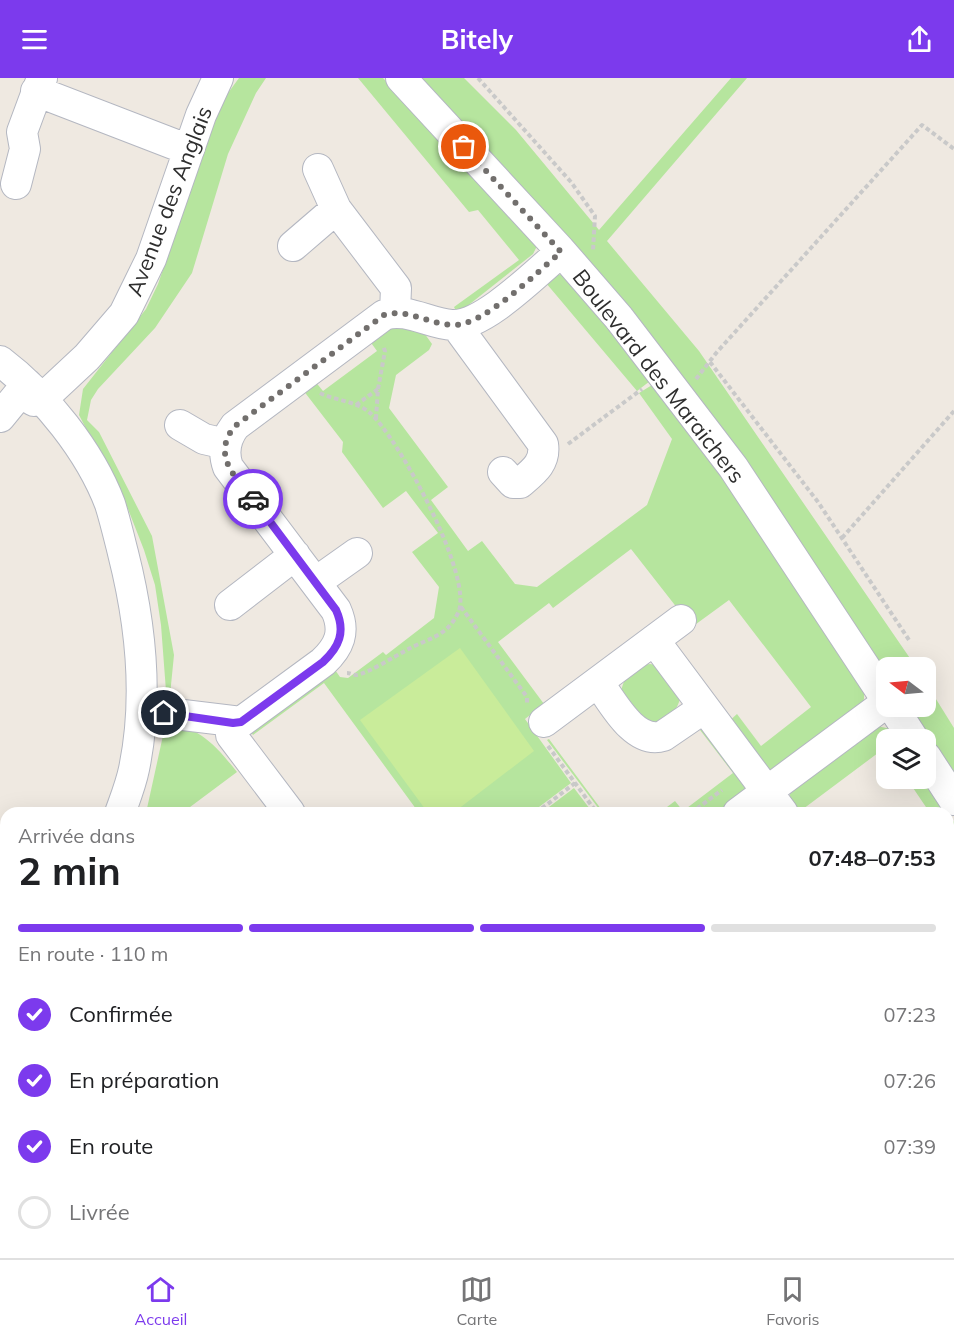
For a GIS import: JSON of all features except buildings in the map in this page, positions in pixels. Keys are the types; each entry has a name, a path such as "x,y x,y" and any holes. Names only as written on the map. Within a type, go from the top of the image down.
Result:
{"street":[{"name":"Avenue des Anglais","path":"15,393 87,357 124,314 152,259 201,115 218,78"},
{"name":"Boulevard des Maraichers","path":"401,78 619,318 733,468 876,686"},
{"path":"16,184 25,148 11,128 39,84 189,150"},
{"path":"318,169 336,209 396,288 395,312"},
{"path":"293,246 336,209"},
{"path":"142,710 233,723 241,722 329,656 340,638 341,621 336,610 228,468 225,459 226,444 235,426 384,315 395,312 444,324 460,325 480,318 561,252"},
{"path":"460,325 461,332 540,439 544,449 537,469 520,483 513,483 503,472"},
{"path":"0,361 15,393 41,425 80,481 128,572"},
{"path":"15,393 73,438 110,504 128,572 136,608 142,677 142,710 134,772 122,807"},
{"path":"180,424 204,439 226,444"},
{"path":"316,582 357,553"},
{"path":"230,605 295,555"},
{"path":"544,722 681,620"},
{"path":"654,640 775,802"},
{"path":"598,682 630,726 644,736 658,738 663,736 704,708"},
{"path":"758,807 775,802 876,710"},
{"path":"233,723 231,735 285,807"},
{"path":"936,772 954,800"}],"path":[{"path":"478,78 571,182 595,216 595,243 592,256 581,274"},
{"path":"542,459 671,387 710,362 922,125 954,149"},
{"path":"369,326 385,351 378,390 376,419"},
{"path":"710,362 818,502 909,640"},
{"path":"305,374 320,393 369,411 398,448 448,547 460,594 460,610 443,633 423,640 384,663 356,675 340,670 329,656"},
{"path":"356,405 378,390"},
{"path":"842,538 954,411"},
{"path":"544,807 575,783"}],"green space":[{"path":"239,78 266,78 256,93 228,154 192,273 155,328 98,389 91,400 87,420 99,432 152,536 174,655 170,695 166,691 161,625 155,585 144,550 128,509 79,415 83,389 146,309 158,284 220,104"},
{"path":"358,78 383,78 536,242 533,254 461,311 456,311 454,307 519,260 478,210 469,212"},
{"path":"410,78 464,78 516,130 599,230 731,78 747,78 607,241 699,351 909,657 876,657 876,666"},
{"path":"556,274 563,275 654,378 637,391 546,283"},
{"path":"390,326 422,330 432,344 429,350 396,375 389,408 448,487 431,500 468,551 482,541 515,584 537,587 647,505 672,439 639,393 657,382 731,485 864,688 861,708 772,772 755,761 727,723 737,714 761,746 811,707 729,600 692,627 631,549 553,608 549,603 498,642 544,704 525,719 571,783 539,807 415,807 324,683 253,735 249,729 333,667 340,677 348,678 383,652 386,655 434,618 439,587 412,552 438,533 406,491 383,508 342,452 343,442 303,390 314,380 323,391 377,351 369,340"},
{"path":"460,648 534,751 461,807 424,807 360,720"},
{"path":"656,665 680,699 669,716 651,724 621,696 623,684 629,674 638,667"},
{"path":"936,699 954,728 954,781 936,754 936,729 920,729 912,717 936,717"},
{"path":"184,726 201,735 237,772 190,807 147,807 166,728"},
{"path":"707,726 747,780 745,790 729,807 688,807 733,773 700,730"},
{"path":"877,726 891,729 876,729 876,754 806,807 796,807 790,797 790,790"},
{"path":"549,739 600,807 597,807 547,740"},
{"path":"574,788 588,807 549,807"},
{"path":"914,789 932,789 944,807 926,807"},
{"path":"675,801 680,807 667,807"}],"way so far":[{"path":"253,499 228,468 225,459 226,441 235,426 384,315 395,312 453,325 470,322 491,310 561,252 464,147"}],"route":[{"path":"164,713 233,723 241,722 323,662 337,647 342,630 336,610 253,499"}]}
